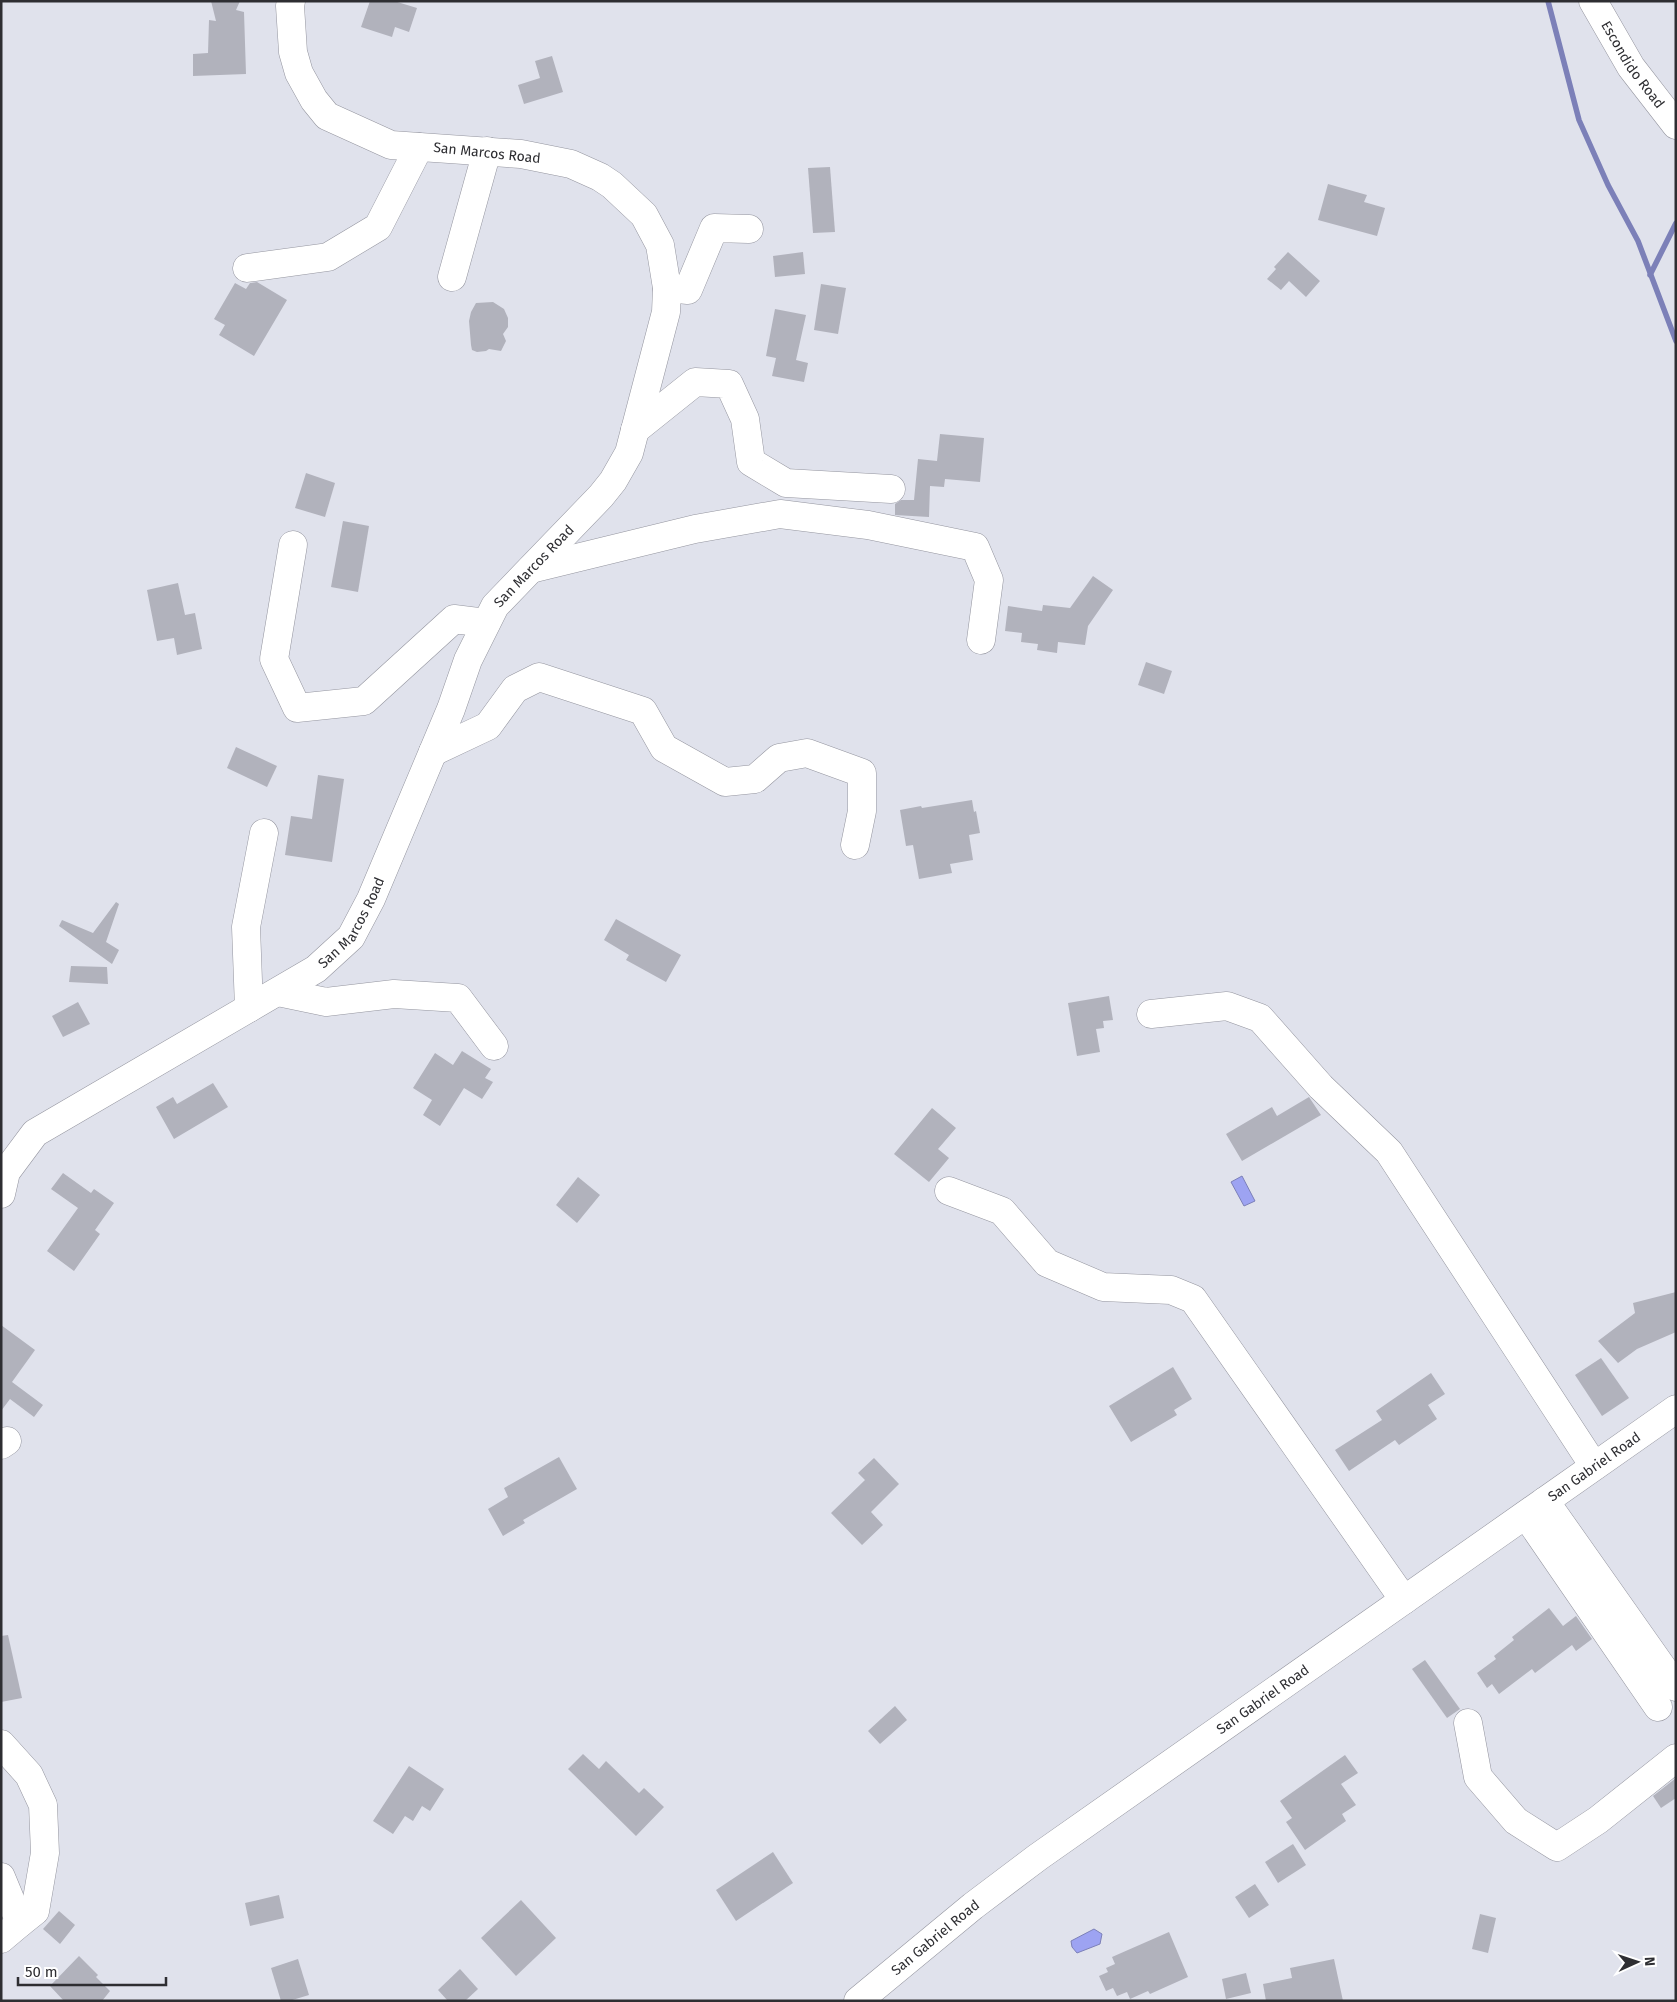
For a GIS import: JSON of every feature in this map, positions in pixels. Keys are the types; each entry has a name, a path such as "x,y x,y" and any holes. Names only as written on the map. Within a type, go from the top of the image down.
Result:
{"street":[{"name":"San Marcos Road","path":"1,1194 6,1172 35,1133 316,969 351,937 371,899 451,709 468,660 495,606 601,496 614,481 629,453 666,312 667,288 660,245 644,215 612,185 600,177 571,164 521,154 391,145 356,131 328,116 314,100 299,73 293,52 290,14 292,1"},
{"name":"Escondido Road","path":"1593,1 1631,66 1676,125"},
{"path":"247,268 328,256 378,227 419,147"},
{"path":"452,277 487,151"},
{"path":"667,288 688,290 714,228 749,229"},
{"path":"635,430 695,382 729,384 745,419 751,462 786,483 891,489"},
{"path":"531,569 696,529 780,514 868,526 975,547 989,580 981,640"},
{"path":"293,545 274,659 297,708 364,701 454,619 486,623"},
{"path":"433,752 488,726 515,689 539,677 642,711 664,748 725,782 755,779 779,758 807,753 862,773 862,811 855,845"},
{"path":"249,1008 246,927 264,833"},
{"path":"278,992 326,1002 394,994 458,998 494,1046"},
{"path":"1151,1014 1227,1006 1260,1018 1321,1087 1389,1152 1594,1466"},
{"path":"949,1191 1002,1211 1047,1263 1103,1287 1171,1290 1193,1298 1404,1600"},
{"name":"San Gabriel Road","path":"858,2001 973,1906 1038,1857 1676,1409"},
{"path":"1535,1508 1667,1697"},
{"path":"1468,1723 1478,1777 1516,1821 1557,1847 1598,1820 1676,1758"},
{"path":"1,1744 29,1775 43,1805 45,1853 35,1911 11,1931 1,1877"}],"water":[{"path":"1242,1176 1255,1201 1244,1206 1231,1182"},
{"path":"1094,1929 1102,1934 1100,1944 1077,1953 1072,1947 1071,1941"}],"building":[{"path":"211,1 240,1 236,10 244,12 246,74 193,76 193,54 208,53 209,20 216,21"},
{"path":"370,1 394,1 417,8 409,32 395,27 392,37 361,27"},
{"path":"552,56 563,92 524,104 518,85 540,78 535,61"},
{"path":"830,167 835,232 813,233 808,168"},
{"path":"1328,184 1367,195 1364,202 1385,208 1377,236 1318,220"},
{"path":"803,252 805,274 775,277 773,256"},
{"path":"1288,252 1320,281 1306,297 1289,281 1281,290 1267,279 1276,269 1274,267"},
{"path":"257,282 287,300 254,356 219,335 225,325 214,319 235,283 246,289 250,283"},
{"path":"821,284 846,288 838,334 814,330"},
{"path":"493,302 504,309 508,318 508,327 503,334 506,341 501,351 489,349 477,352 472,350 471,345 469,321 471,312 476,303"},
{"path":"775,309 806,315 796,360 808,363 804,382 772,376 776,358 766,356"},
{"path":"940,434 984,438 980,482 945,479 944,487 930,486 929,517 895,515 895,504 901,500 914,500 918,459 937,461"},
{"path":"306,473 335,483 325,517 295,508"},
{"path":"343,521 369,526 358,592 331,587"},
{"path":"1093,576 1113,590 1088,626 1085,645 1058,642 1057,653 1037,650 1038,644 1021,642 1022,633 1005,631 1008,606 1042,611 1043,605 1070,608"},
{"path":"178,583 185,615 195,613 202,649 177,655 174,638 157,641 147,590"},
{"path":"1146,662 1172,671 1164,694 1138,685"},
{"path":"236,747 277,766 267,787 227,768"},
{"path":"318,775 344,779 332,862 285,855 291,816 312,819"},
{"path":"972,800 980,833 969,835 973,860 950,864 952,873 919,879 913,845 906,846 900,810"},
{"path":"116,902 119,904 106,942 119,950 112,964 59,926 62,920 93,933"},
{"path":"616,919 681,955 666,982 626,960 629,955 604,940"},
{"path":"71,966 107,967 108,984 69,982"},
{"path":"1109,996 1113,1020 1103,1021 1104,1028 1096,1029 1100,1052 1077,1056 1068,1003"},
{"path":"78,1002 90,1024 63,1037 52,1016"},
{"path":"462,1051 491,1069 485,1078 493,1082 482,1099 464,1088 440,1126 423,1115 432,1100 413,1088 435,1053 453,1065"},
{"path":"213,1083 228,1107 174,1139 156,1107 173,1097 177,1104"},
{"path":"1309,1097 1321,1115 1242,1161 1226,1134 1272,1107 1277,1116"},
{"path":"932,1108 956,1128 938,1149 949,1158 929,1182 894,1154"},
{"path":"63,1173 91,1193 94,1189 114,1203 95,1230 100,1234 74,1271 47,1251 78,1208 51,1189"},
{"path":"578,1177 600,1195 577,1223 556,1205"},
{"path":"1676,1292 1676,1332 1637,1349 1618,1363 1598,1341 1635,1313 1633,1303"},
{"path":"1,1325 35,1350 12,1382 43,1405 34,1417 10,1399 1,1411"},
{"path":"1601,1358 1629,1398 1602,1416 1575,1375"},
{"path":"1173,1367 1192,1399 1174,1410 1177,1415 1131,1442 1109,1406"},
{"path":"1431,1373 1445,1394 1428,1405 1437,1419 1399,1445 1395,1440 1349,1471 1335,1450 1382,1420 1376,1411"},
{"path":"559,1457 577,1489 523,1520 525,1523 503,1536 488,1509 508,1497 504,1488"},
{"path":"874,1458 899,1484 871,1512 883,1525 862,1545 831,1513 865,1480 858,1473"},
{"path":"1549,1608 1563,1626 1576,1616 1592,1639 1576,1651 1572,1645 1535,1673 1532,1669 1499,1694 1492,1684 1487,1688 1477,1673 1496,1659 1494,1656 1514,1640 1512,1637"},
{"path":"8,1635 22,1698 1,1702 1,1636"},
{"path":"1425,1660 1460,1709 1447,1718 1412,1669"},
{"path":"895,1706 907,1720 880,1744 868,1731"},
{"path":"583,1754 599,1769 606,1761 639,1793 644,1788 664,1807 636,1836 568,1769"},
{"path":"1345,1755 1358,1773 1341,1784 1356,1805 1342,1814 1346,1821 1305,1850 1286,1822 1292,1818 1280,1801"},
{"path":"409,1766 444,1789 430,1811 422,1806 413,1821 405,1816 393,1834 373,1821"},
{"path":"1676,1778 1676,1798 1661,1808 1653,1796"},
{"path":"1293,1844 1306,1865 1278,1883 1265,1862"},
{"path":"773,1852 793,1883 736,1921 716,1890"},
{"path":"1255,1884 1269,1905 1249,1918 1235,1897"},
{"path":"279,1895 284,1918 250,1926 245,1903"},
{"path":"521,1900 556,1938 516,1976 481,1938"},
{"path":"59,1911 75,1925 60,1944 43,1929"},
{"path":"1480,1914 1496,1918 1488,1953 1472,1949"},
{"path":"1169,1932 1188,1977 1150,1994 1148,1991 1130,1999 1127,1992 1117,1996 1113,1988 1106,1991 1099,1976 1108,1972 1106,1968 1115,1964 1112,1957"},
{"path":"79,1956 98,1975 96,1977 110,1991 102,2001 64,2001 50,1986"},
{"path":"298,1959 309,1995 289,2001 281,2001 271,1968"},
{"path":"1334,1959 1343,2001 1266,2001 1263,1984 1292,1978 1290,1968"},
{"path":"460,1969 478,1989 465,2001 448,2001 438,1990"},
{"path":"1246,1973 1251,1993 1226,1999 1222,1979"}],"waterway":[{"path":"1548,1 1579,120 1608,185 1638,241 1676,341"},
{"path":"1650,275 1676,223"}]}
